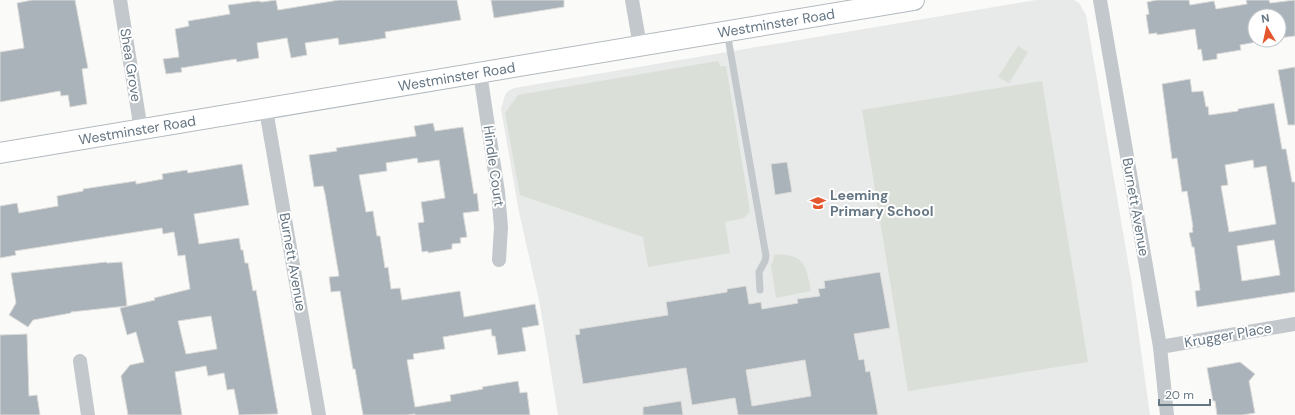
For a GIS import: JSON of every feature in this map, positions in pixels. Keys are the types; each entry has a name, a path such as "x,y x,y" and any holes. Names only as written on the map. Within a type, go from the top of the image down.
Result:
{"main road":[{"name":"Westminster Road","path":"0,154 914,0"}],"street":[{"name":"Shea Grove","path":"120,0 141,130"},
{"path":"632,0 640,46"},
{"name":"Burnett Avenue","path":"1100,0 1160,347 1167,415"},
{"name":"Hindle Court","path":"480,73 498,192 501,227 499,260"},
{"name":"Burnett Avenue","path":"266,110 319,415"},
{"name":"Krugger Place","path":"1160,347 1295,324"},
{"path":"80,361 88,415"}],"lane":[{"path":"727,32 766,256 765,262 759,272 760,290"}],"shaded area":[{"name":"Leeming Primary School","path":"1036,0 1074,0 1079,3 1086,15 1131,279 1150,415 558,415 540,305 519,212 501,109 505,95 508,91 514,88"},
{"path":"1018,46 1028,52 1009,83 998,77"},
{"path":"718,61 720,66 726,66 750,211 744,218 725,222 730,253 648,267 643,237 520,195 505,113 518,95"},
{"path":"1042,81 1088,362 908,391 862,110"},
{"path":"774,255 792,256 802,262 807,274 811,291 776,298 771,265"}],"building":[{"path":"32,0 75,0 88,68 82,69 87,104 70,107 68,95 61,96 60,91 0,102 0,52 24,48 17,3"},
{"path":"276,0 278,10 339,0 457,0 461,20 385,32 386,38 368,41 339,45 338,38 305,43 307,55 291,58 287,38 257,43 259,58 237,62 236,59 181,68 182,72 166,74 163,59 179,57 175,29 189,26 188,21 230,14 228,5"},
{"path":"491,0 564,0 564,7 494,18"},
{"path":"1157,0 1189,0 1190,5 1214,1 1216,9 1247,4 1246,0 1269,0 1270,3 1295,0 1295,36 1287,37 1287,8 1247,8 1247,44 1240,45 1241,50 1217,54 1217,59 1203,61 1201,49 1198,50 1195,29 1157,35 1157,33 1149,34 1146,15 1149,14 1147,2"},
{"path":"1295,67 1295,125 1288,125 1278,70"},
{"path":"1190,79 1192,92 1203,91 1206,107 1208,106 1209,115 1238,111 1238,109 1274,103 1282,149 1286,149 1292,182 1295,182 1295,292 1197,307 1195,291 1200,290 1194,247 1192,247 1189,233 1193,232 1193,227 1187,191 1182,192 1177,158 1172,159 1162,84","holes":["1253,160 1254,168 1266,166 1276,224 1229,232 1221,186 1228,185 1225,165","1274,240 1280,275 1242,281 1237,246"]},
{"path":"433,123 435,131 463,127 474,194 477,193 479,211 463,213 467,237 460,238 461,243 452,244 452,249 428,253 428,251 422,252 418,223 424,222 421,202 445,198 439,160 418,163 417,158 386,163 387,171 359,175 366,212 373,211 377,236 380,236 385,268 388,267 391,289 400,288 402,300 460,291 464,317 535,304 539,325 522,328 526,351 498,355 495,336 492,336 491,329 443,337 445,349 413,354 414,359 407,360 415,407 451,401 450,395 483,389 482,387 518,381 520,393 527,392 530,415 363,415 355,369 353,369 340,291 331,292 329,277 339,276 325,194 323,186 314,187 309,155 337,151 336,148 416,136 414,126"},
{"path":"787,162 792,192 775,195 771,164"},
{"path":"242,164 249,205 194,214 199,244 239,238 245,263 248,263 253,291 256,290 278,414 239,415 234,389 227,390 224,373 208,376 206,366 175,372 182,415 128,415 121,376 130,365 144,362 136,332 127,335 120,308 155,300 154,298 190,289 185,255 178,256 174,232 163,234 162,228 15,251 16,255 0,258 0,206 17,203 19,213 58,206 57,196 83,191 83,189 136,181 136,184 163,179 162,174 187,170 188,173","holes":["211,316 217,349 186,354 178,321"]},
{"path":"106,262 122,262 127,306 71,312 33,320 28,327 9,315 16,303 11,273"},
{"path":"880,272 890,328 854,334 859,360 864,359 866,372 870,371 878,415 738,415 735,398 692,405 686,368 583,384 575,335 580,334 579,329 668,315 666,302 727,292 727,289 746,286 749,304 761,302 762,309 798,303 797,299 820,296 818,289 825,288 824,281","holes":["805,360 811,396 752,406 746,370"]},
{"path":"27,334 29,396 37,395 40,415 0,415 0,335"},
{"path":"1240,362 1255,374 1249,381 1255,413 1242,415 1217,415 1207,368"},
{"path":"681,401 683,415 643,415 643,407"}],"place":[{"name":"Leeming Primary School","path":"818,203"}]}
